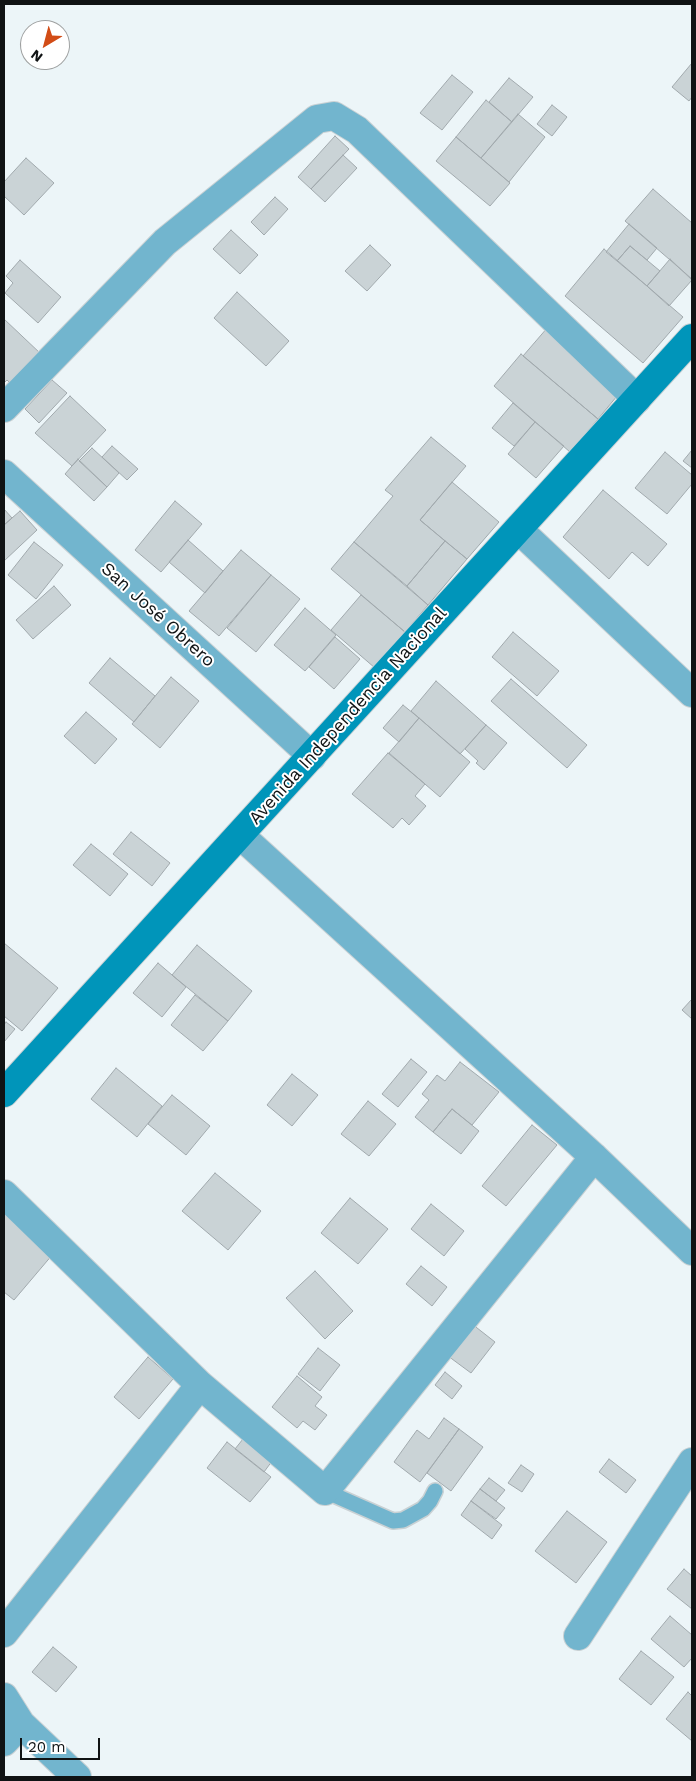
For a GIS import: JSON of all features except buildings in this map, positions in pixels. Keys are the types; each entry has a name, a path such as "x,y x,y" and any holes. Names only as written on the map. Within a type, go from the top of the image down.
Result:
{"main road":[{"name":"Avenida Independencia Nacional","path":"4,1093 692,338"}],"street":[{"path":"4,408 164,242 317,119 334,116 357,130 637,399"},
{"name":"San José Obrero","path":"4,474 312,756"},
{"path":"518,529 692,693"},
{"path":"240,835 594,1157 692,1252"},
{"path":"4,1194 200,1385 326,1492 594,1157"},
{"path":"4,1633 200,1385"},
{"path":"578,1636 692,1462"},
{"path":"4,1697 12,1733 77,1777"}],"lane":[{"path":"326,1492 393,1521 403,1520 423,1509 435,1491"}]}
